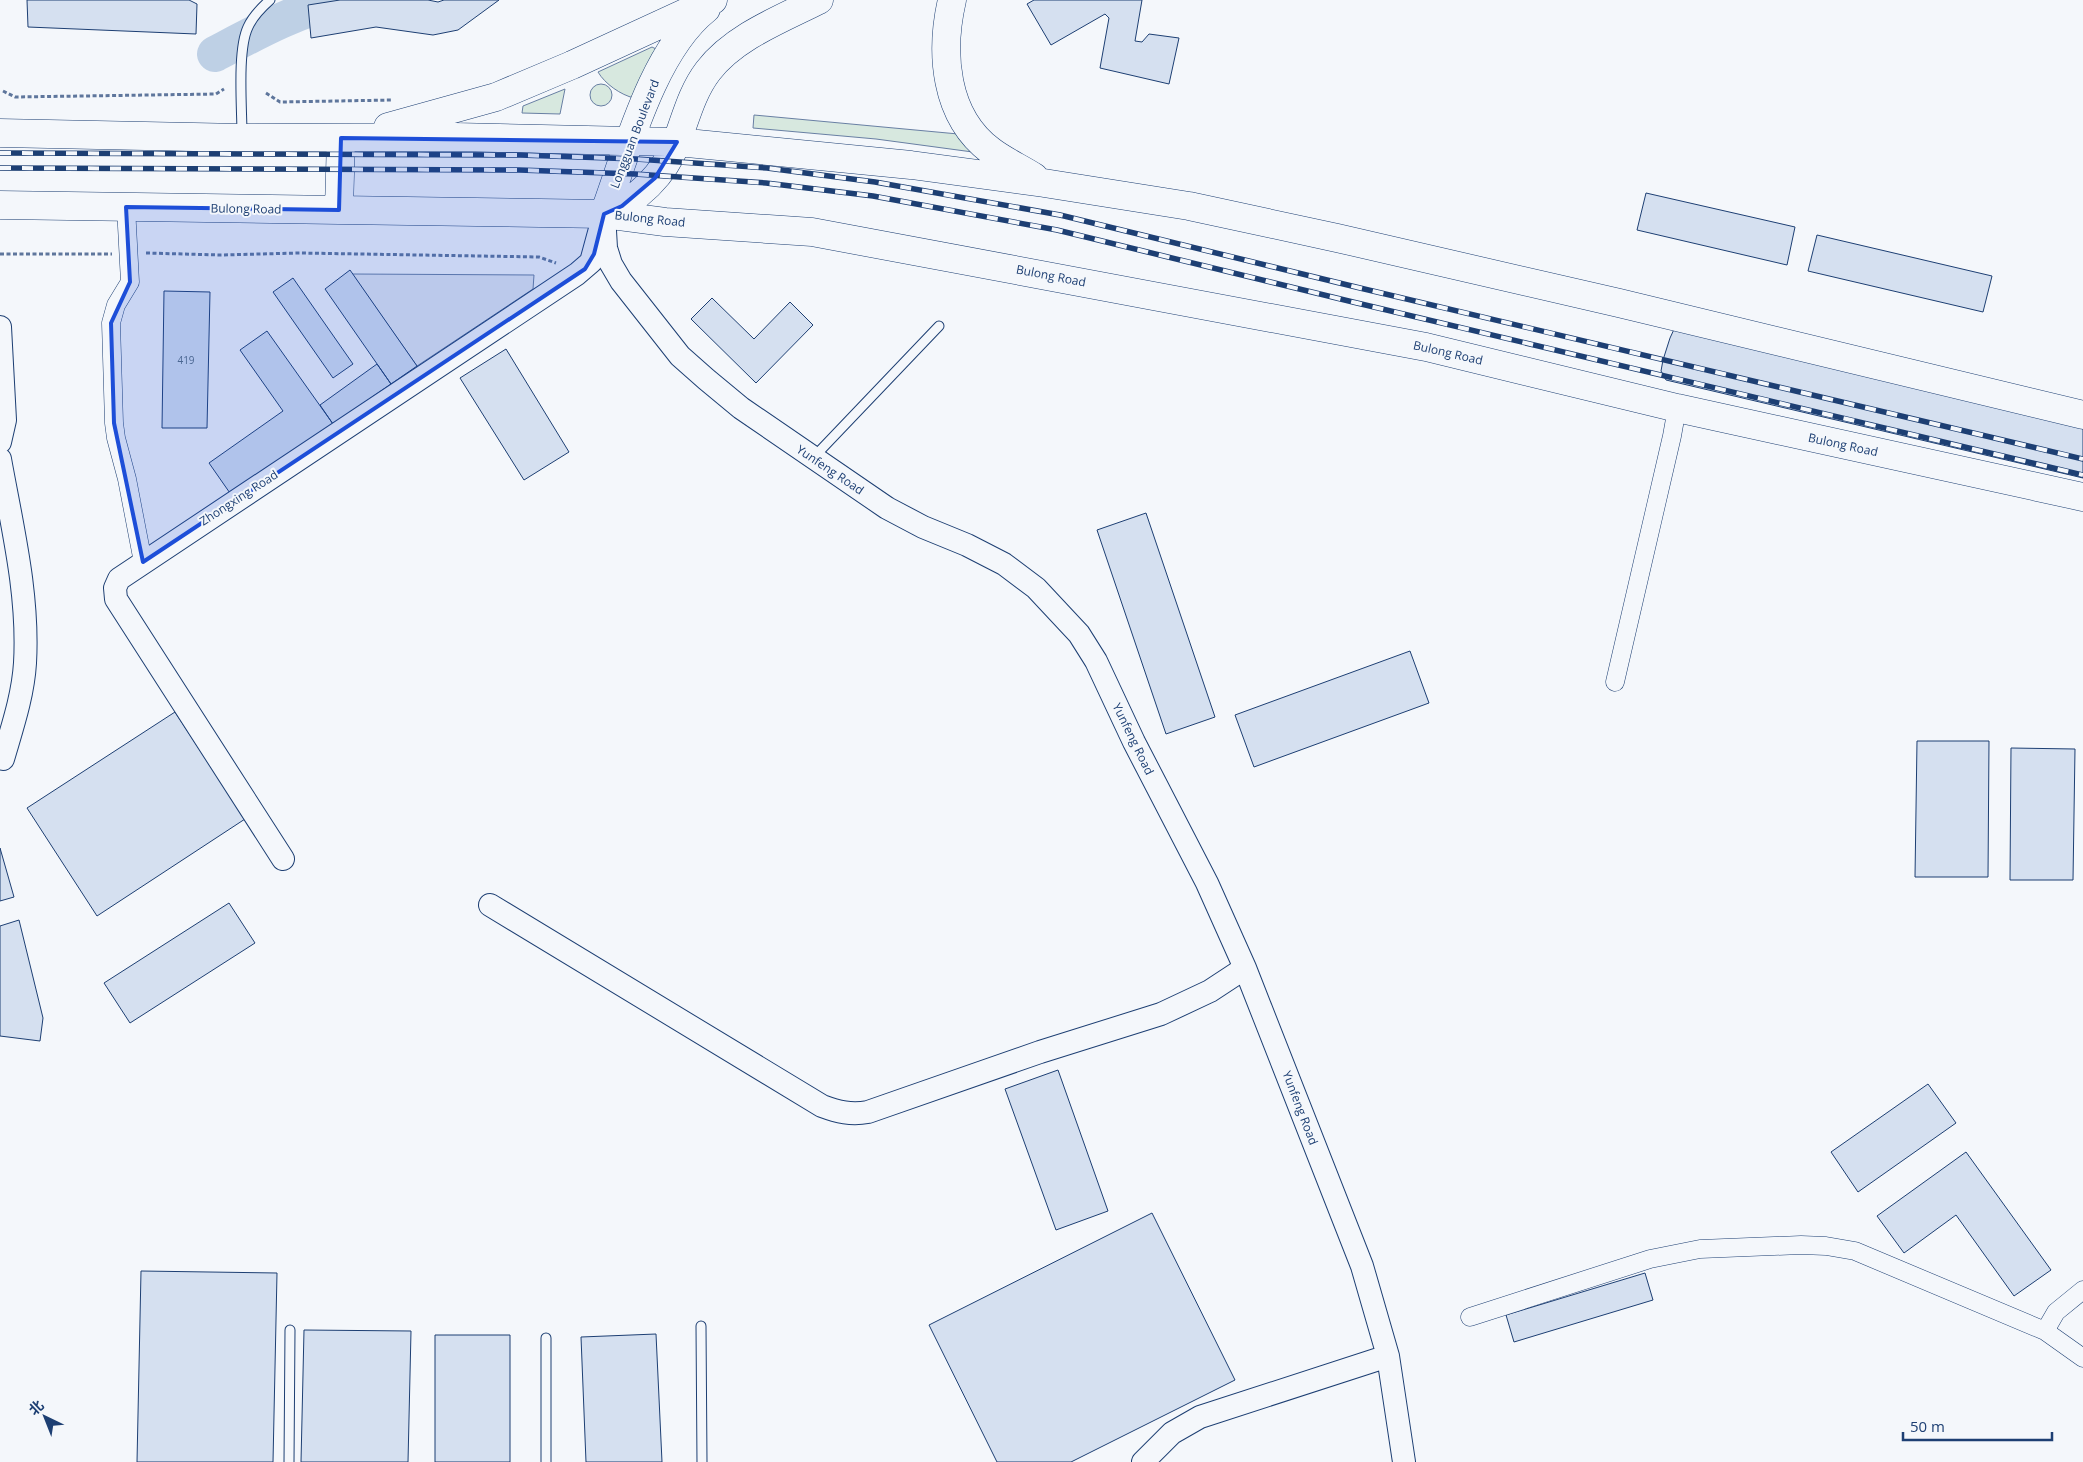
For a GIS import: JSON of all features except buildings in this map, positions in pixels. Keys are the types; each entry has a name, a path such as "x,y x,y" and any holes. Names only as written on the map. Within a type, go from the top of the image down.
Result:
{"main road":[{"path":"341,138 415,121 496,97 572,65 713,0"},
{"name":"Longguan Boulevard","path":"604,214 657,75 676,41 695,19 718,0"},
{"name":"Longguan Boulevard","path":"604,214 622,206 643,191 655,178 672,153 693,94 714,64 744,40 819,0"},
{"path":"952,0 946,33 946,55 951,92 964,122 991,151 1044,183"},
{"path":"0,133 242,138 455,137 676,142 911,165 1044,183 1190,206 1337,238 1628,305 2083,415"},
{"path":"340,210 341,138"},
{"name":"Bulong Road","path":"0,205 604,214 665,222 812,232 1426,347 1677,408 2083,497"}],"street":[{"path":"126,207 130,282 116,305 111,323 114,423 143,562"},
{"name":"Yunfeng Road","path":"604,214 604,232 611,264 638,304 680,356 741,408 887,508 923,527 967,545 1004,564 1036,588 1079,634 1096,661 1134,742 1207,884 1246,968 1362,1266 1388,1356 1404,1462"},
{"name":"Zhongxing Road","path":"283,859 116,599 115,588 119,579 585,269 591,262 594,254 604,214"},
{"path":"0,327 6,420 0,442"},
{"path":"1615,682 1677,408"},
{"path":"0,459 23,589 25,617 25,664 20,704 3,759"},
{"path":"490,905 822,1106 838,1112 854,1114 868,1112 1040,1052 1162,1014 1210,991 1246,968"},
{"path":"1470,1317 1650,1259 1700,1249 1801,1245 1826,1246 1855,1251 2045,1331 2083,1358"},
{"path":"2045,1331 2056,1312 2083,1290"},
{"path":"1143,1462 1172,1433 1200,1417 1388,1356"}],"lane":[{"path":"242,138 243,45 247,28 258,11 270,0"},
{"path":"813,458 939,326"},
{"path":"701,1326 702,1462"},
{"path":"289,1462 290,1330"},
{"path":"546,1338 546,1462"}],"path":[{"path":"3,91 15,97 216,94 224,89"},
{"path":"266,93 280,102 356,102 402,99"},
{"path":"144,253 221,256 300,253 539,257 558,264"},
{"path":"0,254 116,254"}],"highlighted area":[{"path":"341,138 677,142 655,178 622,206 604,214 594,254 585,269 143,562 114,423 111,323 130,282 126,207 339,210"}],"shaded area":[{"path":"652,47 656,49 634,98 614,88 598,72"},
{"path":"597,84 605,84 612,91 612,99 605,106 597,106 590,99 590,91"},
{"path":"565,89 560,114 522,113 523,106"},
{"path":"754,115 969,135 980,153 876,139 753,128"},
{"path":"352,274 534,275 533,289 417,366"}],"waterway":[{"path":"215,54 292,16 341,0"}],"railway":[{"path":"0,153 520,155 636,159 767,168 875,182 1060,215 2083,459"},
{"path":"0,168 519,170 635,174 766,183 873,196 1057,230 2083,475"}]}
